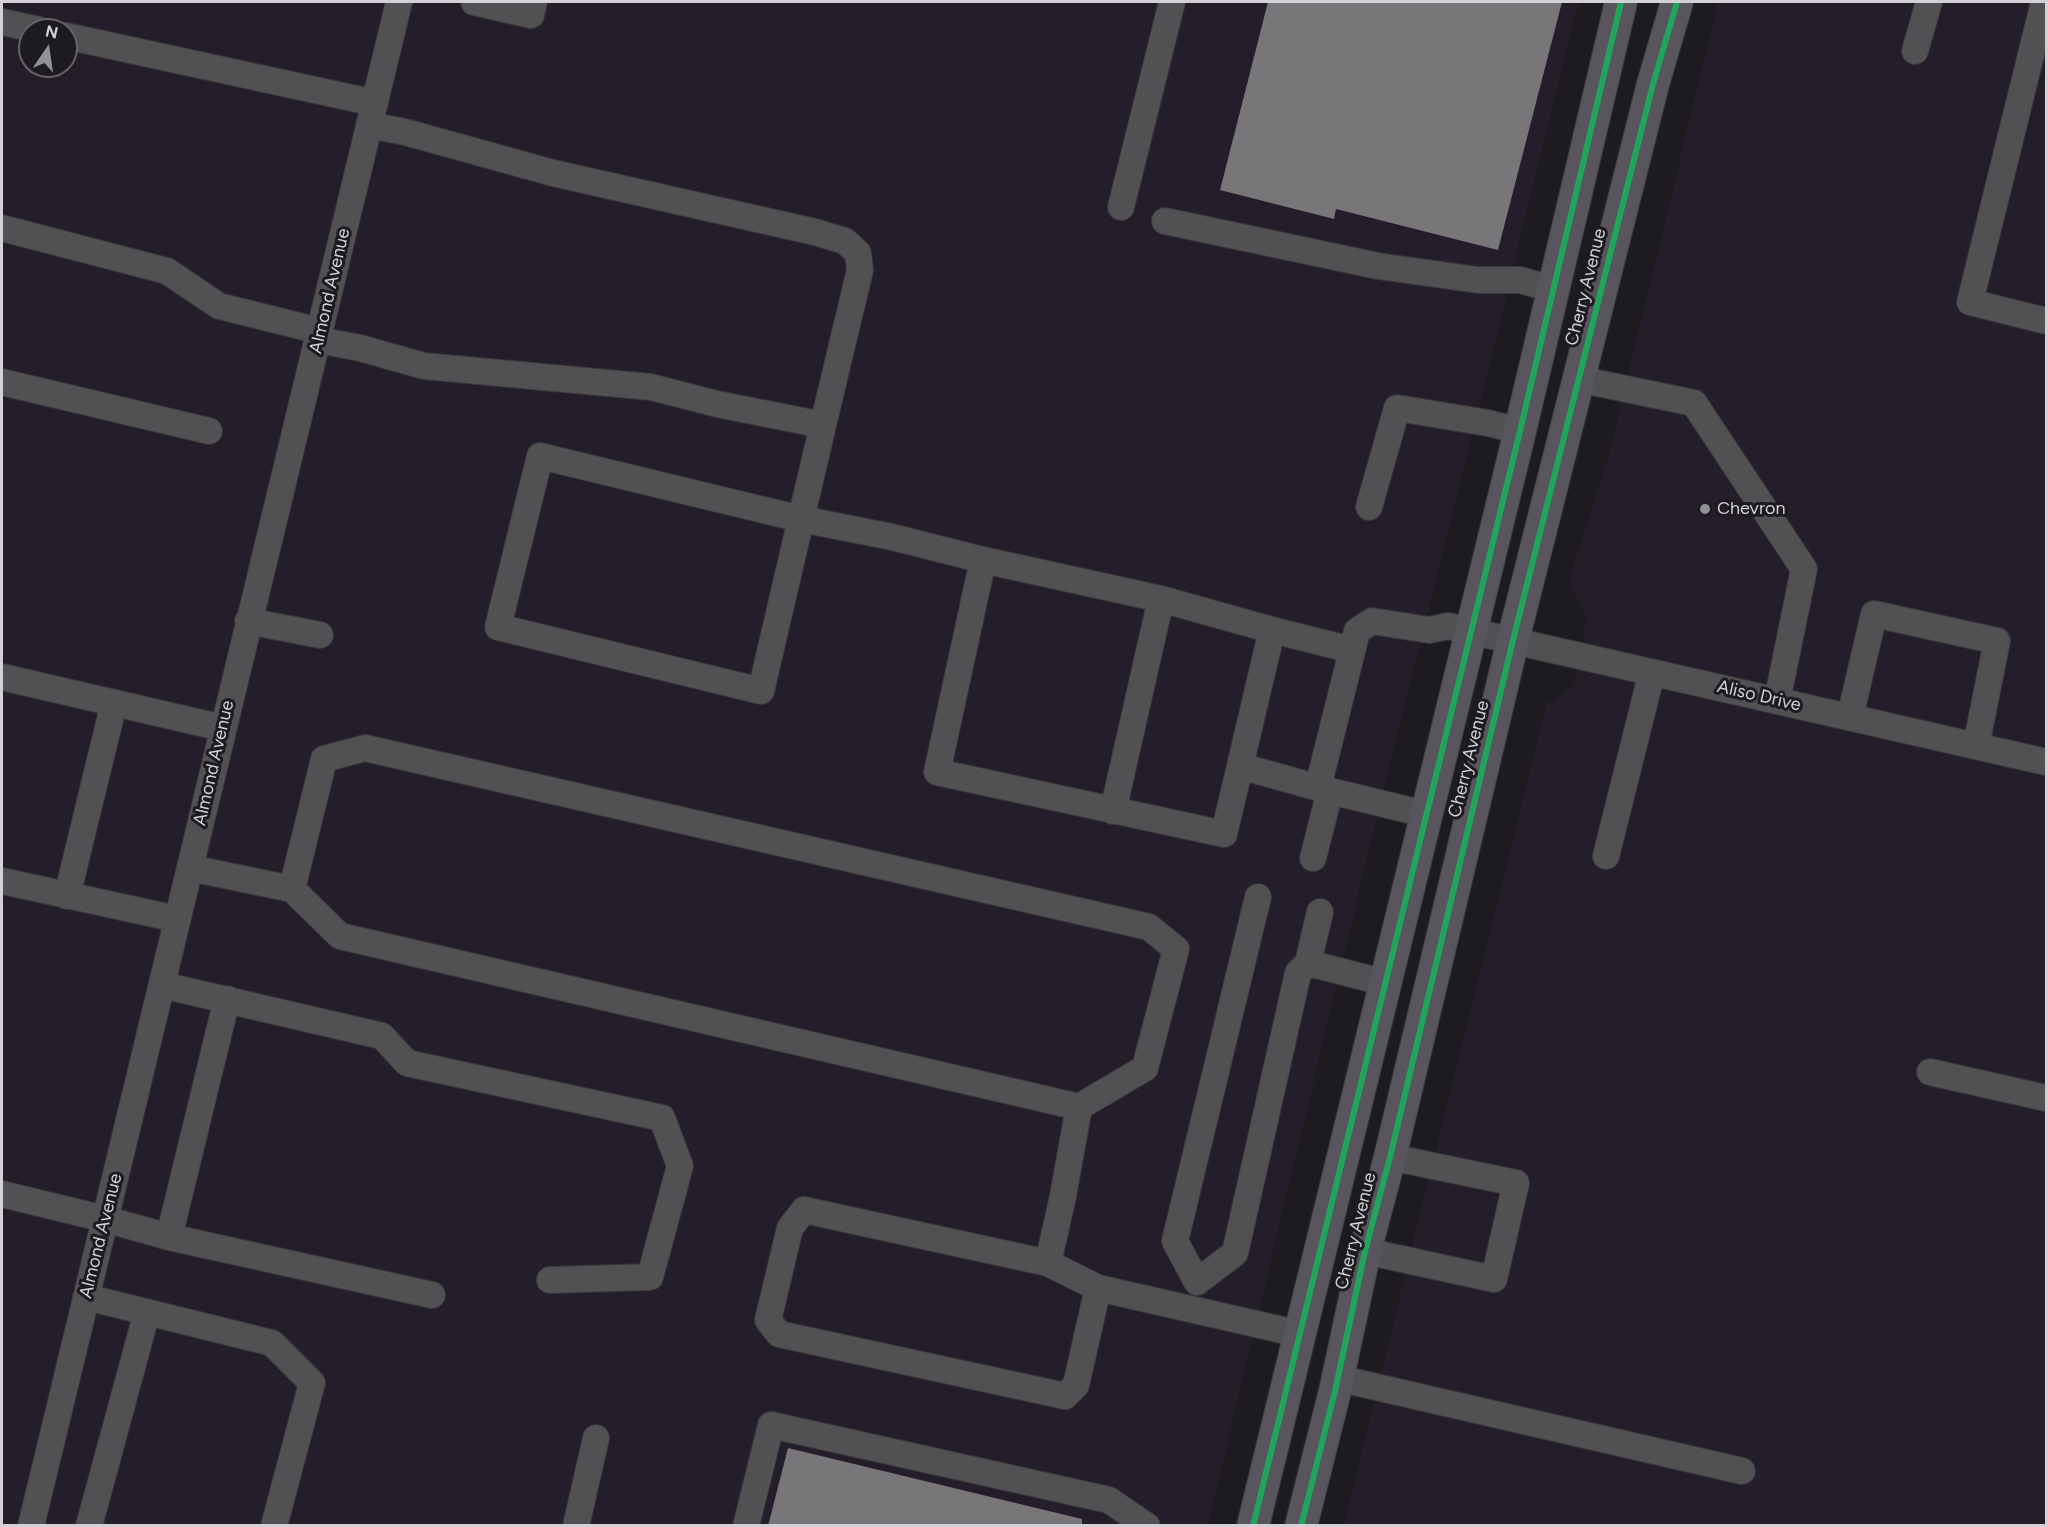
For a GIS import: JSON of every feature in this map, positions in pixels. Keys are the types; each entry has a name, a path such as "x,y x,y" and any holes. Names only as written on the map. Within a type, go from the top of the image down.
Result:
{"main road":[{"name":"Cherry Avenue","path":"1253,1526 1425,814 1459,628 1520,431 1621,2"},
{"name":"Cherry Avenue","path":"1301,1526 1513,640 1653,84 1677,2"}],"street":[{"name":"Almond Avenue","path":"31,1526 399,2"},
{"path":"474,2 531,15 534,2"},
{"path":"1121,207 1172,2"},
{"path":"1915,51 1929,2"},
{"path":"2044,2 1970,302 2046,321"},
{"path":"2,22 18,25"},
{"path":"78,39 269,79 372,114 405,132 553,173 804,229 845,241 858,253 860,270 824,425 801,519 761,691 498,627 540,456 801,519 892,537 983,560 1161,598 1352,650"},
{"path":"1165,221 1378,266 1478,280 1520,280 1552,289"},
{"path":"2,228 167,271 219,306 424,366 651,387 717,404 824,425"},
{"path":"1578,379 1694,404 1804,569 1777,701"},
{"path":"2,382 209,430"},
{"path":"1369,507 1397,408 1488,423 1520,431"},
{"path":"983,560 937,772 1224,834 1272,630"},
{"path":"1113,811 1161,598"},
{"path":"1850,717 1874,614 1997,641 1976,746"},
{"path":"248,621 320,635"},
{"name":"Aliso Drive","path":"1313,858 1324,789 1352,650 1357,631 1372,621 1429,630 1459,628 2046,762"},
{"path":"1606,856 1652,672"},
{"path":"2,677 223,728"},
{"path":"67,896 114,703"},
{"path":"190,867 291,889 340,936 1079,1107 1145,1068 1176,949 1149,927 365,748 324,759 291,889"},
{"path":"1240,766 1425,814"},
{"path":"2,881 177,920"},
{"path":"1197,1282 1175,1241 1258,897"},
{"path":"1190,1309 1197,1282 1235,1253 1298,973 1308,963 1320,912"},
{"path":"1308,963 1386,983"},
{"path":"162,985 382,1036 407,1063 662,1118 680,1166 650,1277 550,1280"},
{"path":"169,1237 227,999"},
{"path":"1930,1072 2046,1098"},
{"path":"1048,1263 1079,1107"},
{"path":"1365,1251 1494,1279 1516,1183 1390,1157"},
{"path":"2,1194 169,1237 432,1295"},
{"path":"1098,1288 1076,1385 1065,1396 779,1334 768,1320 790,1228 804,1210 1048,1263 1098,1288 1300,1334"},
{"path":"86,1297 272,1343 312,1383 274,1526"},
{"path":"89,1526 147,1312"},
{"path":"1337,1378 1742,1471"},
{"path":"746,1526 771,1425 1109,1500 1147,1526"},
{"path":"576,1526 596,1438"}],"shaded area":[{"path":"2,2 1579,2 1364,871 1208,1525 2,1526"},
{"path":"1718,2 2046,2 2046,1525 1343,1526 1546,704 1575,685 1586,619 1569,580 1608,457"}],"building":[{"path":"1268,2 1562,2 1498,250 1336,209 1334,219 1220,190"},
{"path":"788,1448 1082,1519 1082,1526 768,1526"}],"cycle path":[{"path":"1253,1526 1520,431 1621,2"},
{"path":"1301,1526 1513,640 1653,84 1677,2"}],"place":[{"name":"Chevron","path":"1705,509"}]}
